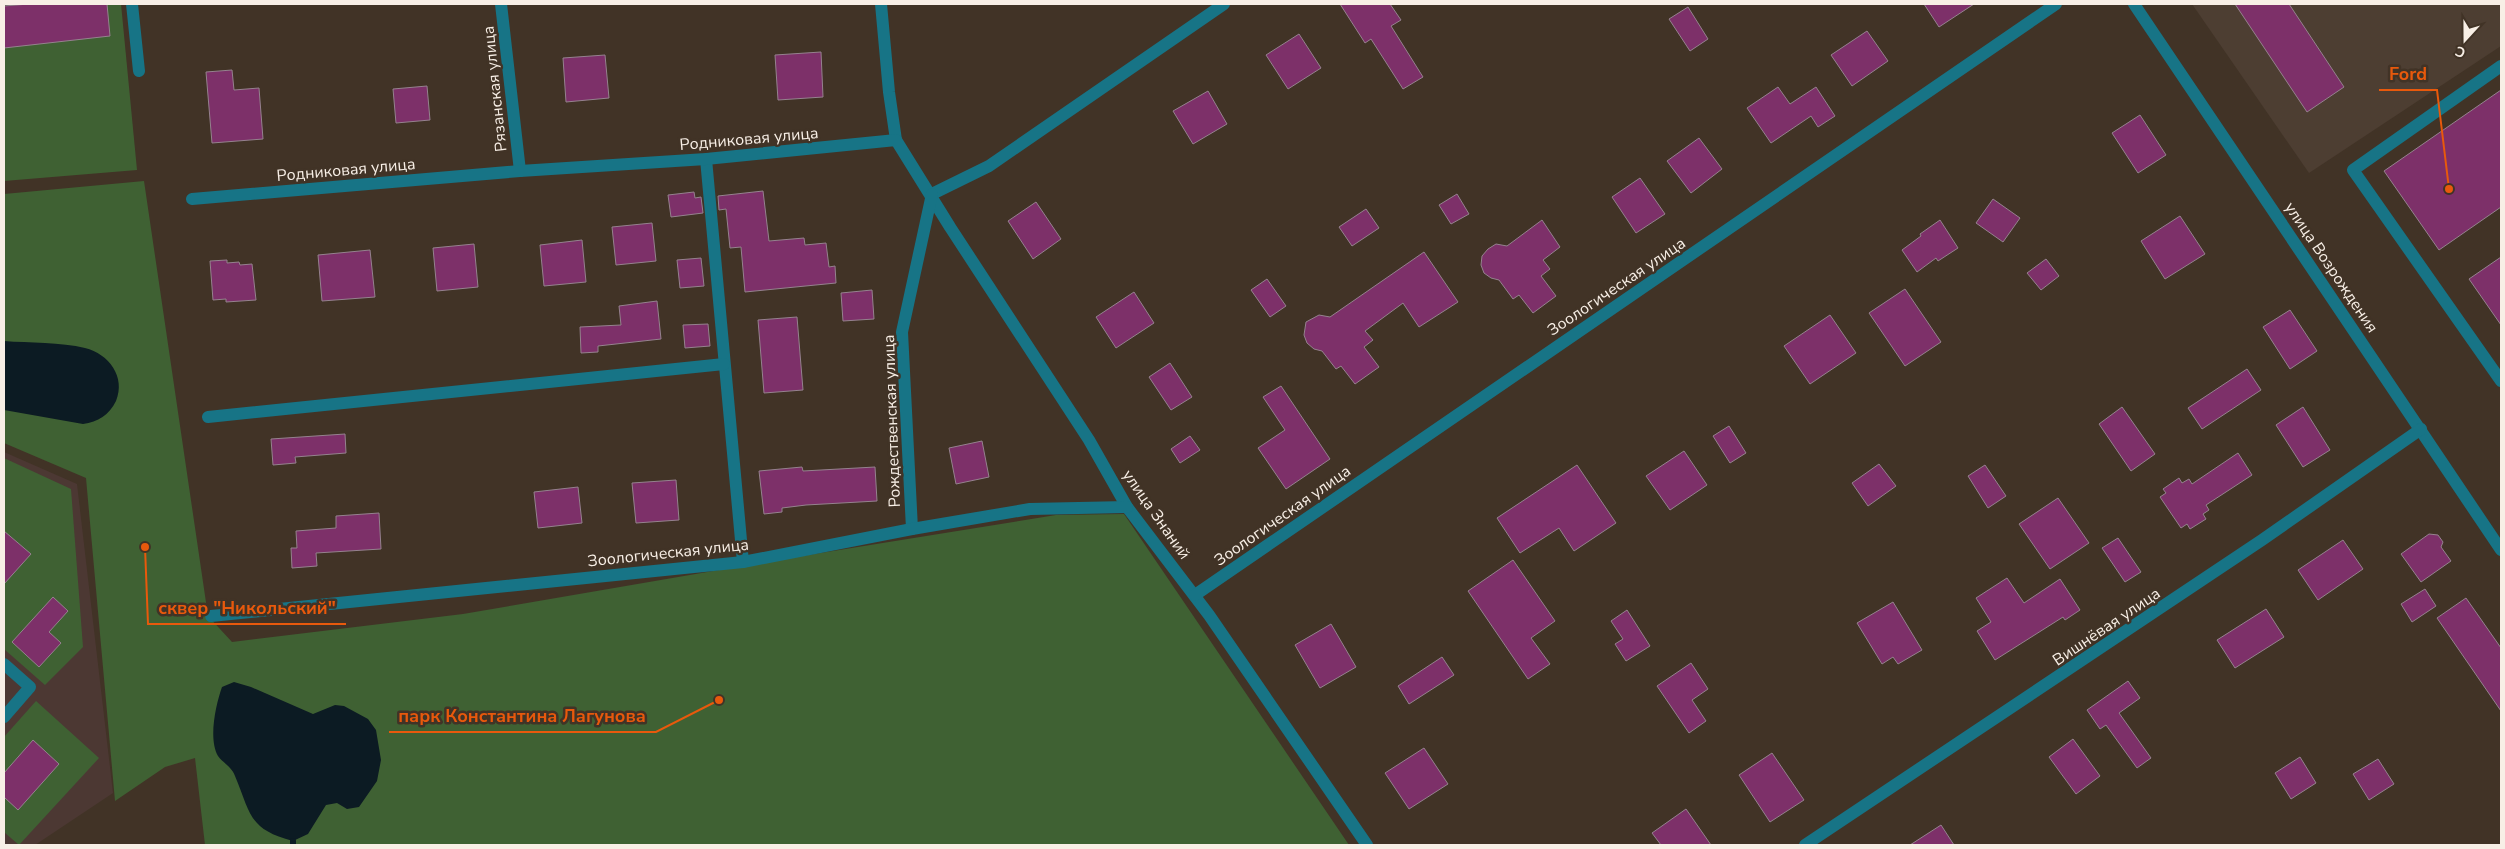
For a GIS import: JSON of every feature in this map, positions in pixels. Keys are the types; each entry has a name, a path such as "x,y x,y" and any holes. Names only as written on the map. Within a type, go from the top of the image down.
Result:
{"street":[{"path":"132,4 139,71"},
{"name":"Рязанская улица","path":"501,4 520,171"},
{"path":"881,4 889,92 896,140 932,194 989,166 1224,4"},
{"name":"Зоологическая улица","path":"1195,596 2056,4"},
{"name":"улица Возрождения","path":"2134,4 2501,550"},
{"path":"2501,66 2352,170 2501,381"},
{"name":"Родниковая улица","path":"192,199 520,171 706,159 896,140"},
{"path":"706,159 743,562"},
{"name":"улица Знаний","path":"932,194 950,227 1089,440 1127,507 1195,596 1367,845"},
{"name":"Рождественская улица","path":"912,529 902,332 932,194"},
{"path":"208,417 724,364"},
{"name":"Вишнёвая улица","path":"1805,845 2254,546 2421,429"},
{"name":"Зоологическая улица","path":"210,616 743,562 912,529 1030,510 1127,507"},
{"path":"4,664 30,687 4,717"}],"shaded area":[{"path":"2192,4 2501,4 2501,46 2309,173"},
{"path":"4,452 77,484 113,793 35,845 4,845"}],"green space":[{"path":"4,4 121,4 137,170 4,181"},
{"path":"144,181 208,616 232,642 463,614 777,560 1056,515 1124,514 1349,845 205,845 195,758 165,767 115,801 86,478 4,443 4,194"},
{"path":"4,458 71,489 83,647 45,685 4,649"},
{"path":"36,701 99,758 19,845 4,832 4,737"}],"water":[{"path":"4,341 66,345 94,351 108,361 117,375 119,392 116,401 102,417 94,422 83,424 4,410"},
{"path":"234,682 251,687 313,714 335,705 344,706 368,719 376,730 381,760 377,781 359,807 347,809 337,803 326,805 308,834 293,841 267,831 259,825 249,810 234,773 218,756 215,749 213,731 217,703 222,687"}],"building":[{"path":"29,4 107,4 110,36 4,48 4,6"},
{"path":"1340,4 1390,4 1401,20 1391,26 1423,77 1403,89 1371,39 1365,43"},
{"path":"1924,4 1974,4 1939,27"},
{"path":"2235,4 2289,4 2344,87 2307,112"},
{"path":"1688,7 1708,39 1690,51 1669,19"},
{"path":"1867,31 1888,61 1852,86 1831,55"},
{"path":"1299,34 1321,68 1288,89 1266,55"},
{"path":"821,52 823,97 778,100 775,55"},
{"path":"605,55 609,98 566,102 563,58"},
{"path":"232,70 234,90 259,88 263,139 212,143 206,72"},
{"path":"427,86 430,120 396,123 393,89"},
{"path":"1778,87 1790,104 1816,87 1835,116 1818,127 1811,116 1771,143 1747,108"},
{"path":"2501,90 2501,207 2439,250 2384,171"},
{"path":"1208,91 1227,124 1193,144 1173,111"},
{"path":"2140,115 2166,155 2138,173 2112,133"},
{"path":"1699,138 1722,169 1691,193 1667,161"},
{"path":"1640,178 1665,214 1636,233 1612,197"},
{"path":"763,191 769,241 804,238 805,245 826,243 829,267 835,266 836,283 745,292 741,247 730,248 726,209 719,210 718,196"},
{"path":"694,192 695,198 701,197 703,213 671,217 668,195"},
{"path":"1457,194 1469,214 1451,224 1439,205"},
{"path":"1993,199 2020,218 2003,242 1976,223"},
{"path":"1036,202 1061,239 1033,259 1008,221"},
{"path":"1366,209 1379,228 1352,246 1339,227"},
{"path":"2180,216 2205,254 2165,279 2141,241"},
{"path":"1542,220 1560,247 1543,260 1550,269 1541,276 1556,296 1533,313 1519,295 1513,299 1499,280 1491,278 1484,273 1481,265 1482,256 1488,249 1496,244 1507,246"},
{"path":"1940,220 1958,248 1938,261 1936,258 1917,272 1902,250"},
{"path":"652,223 656,261 616,265 612,227"},
{"path":"582,240 586,282 544,286 540,245"},
{"path":"474,244 478,287 437,291 433,248"},
{"path":"370,250 375,297 322,301 318,255"},
{"path":"1424,252 1458,302 1419,327 1403,303 1365,331 1373,340 1364,347 1379,367 1355,384 1341,366 1336,369 1322,351 1314,349 1307,343 1304,335 1306,322 1319,315 1330,317"},
{"path":"2501,257 2501,325 2469,279"},
{"path":"701,258 704,286 680,288 677,260"},
{"path":"2046,259 2059,276 2041,290 2027,273"},
{"path":"227,260 227,263 252,264 256,300 226,302 226,299 213,300 210,261"},
{"path":"1267,279 1286,306 1270,317 1251,290"},
{"path":"1905,289 1941,342 1905,366 1869,313"},
{"path":"872,290 874,319 843,321 841,293"},
{"path":"1134,292 1154,323 1116,348 1096,317"},
{"path":"657,301 661,339 598,346 598,352 581,353 580,327 621,325 619,306"},
{"path":"2290,310 2317,351 2290,369 2263,327"},
{"path":"1830,315 1856,353 1810,384 1784,346"},
{"path":"797,317 803,390 764,393 758,320"},
{"path":"708,324 710,346 685,348 683,325"},
{"path":"1170,363 1192,397 1171,410 1149,377"},
{"path":"2247,369 2261,390 2202,429 2188,408"},
{"path":"1281,386 1330,459 1286,489 1258,448 1285,430 1263,397"},
{"path":"2122,407 2155,454 2131,471 2099,424"},
{"path":"2303,407 2330,450 2303,467 2276,425"},
{"path":"1729,426 1746,453 1730,463 1713,436"},
{"path":"345,434 346,453 295,457 296,463 273,465 271,439"},
{"path":"1190,436 1200,450 1180,463 1171,449"},
{"path":"982,441 989,477 956,484 949,448"},
{"path":"1684,451 1707,485 1670,510 1646,476"},
{"path":"2238,453 2252,475 2206,505 2209,510 2203,514 2206,519 2190,529 2187,524 2181,528 2160,497 2166,493 2163,489 2179,478 2182,483 2189,479 2192,484"},
{"path":"1879,464 1896,486 1868,506 1852,483"},
{"path":"1577,465 1616,523 1574,551 1559,528 1520,553 1497,518"},
{"path":"1985,465 2006,496 1988,508 1968,476"},
{"path":"802,467 803,471 875,467 877,501 806,505 782,508 782,512 764,514 759,471"},
{"path":"676,480 679,520 636,523 632,483"},
{"path":"578,487 582,523 538,528 534,492"},
{"path":"2058,498 2089,543 2050,569 2019,524"},
{"path":"379,513 381,549 316,553 317,566 292,568 291,548 297,548 296,531 336,528 336,516"},
{"path":"4,531 31,554 4,584"},
{"path":"2429,534 2438,535 2443,542 2441,547 2451,561 2421,582 2401,554"},
{"path":"2118,538 2141,572 2125,582 2102,548"},
{"path":"2343,540 2363,569 2318,600 2298,570"},
{"path":"1513,560 1555,621 1531,638 1550,664 1528,679 1468,591"},
{"path":"2007,578 2024,603 2060,579 2080,610 2065,620 2063,617 1995,660 1977,631 1991,622 1976,598"},
{"path":"2425,589 2436,606 2412,622 2401,604"},
{"path":"53,597 68,611 49,632 61,643 39,667 12,642"},
{"path":"2466,598 2501,648 2501,711 2437,618"},
{"path":"1893,602 1922,650 1898,664 1893,657 1882,664 1857,623"},
{"path":"2266,609 2284,637 2235,668 2217,640"},
{"path":"1627,610 1650,646 1626,661 1615,644 1623,639 1611,621"},
{"path":"1331,624 1356,667 1320,688 1295,645"},
{"path":"1442,657 1454,675 1409,704 1398,686"},
{"path":"1691,663 1708,689 1692,700 1706,721 1689,733 1657,686"},
{"path":"2128,681 2140,698 2119,713 2151,758 2137,768 2106,725 2100,729 2087,710"},
{"path":"2073,739 2100,776 2076,794 2049,757"},
{"path":"33,740 59,764 18,810 4,797 4,773"},
{"path":"1424,748 1448,784 1409,809 1385,773"},
{"path":"1772,753 1804,800 1770,822 1739,775"},
{"path":"2300,757 2316,783 2291,799 2275,773"},
{"path":"2378,759 2394,784 2369,800 2353,774"},
{"path":"1686,809 1711,845 1661,845 1652,833"},
{"path":"1941,825 1954,845 1910,845"}],"place":[{"name":"Ford","path":"2449,189"},
{"name":"сквер \"Никольский\"","path":"145,547"},
{"name":"парк Константина Лагунова","path":"719,700"}]}
